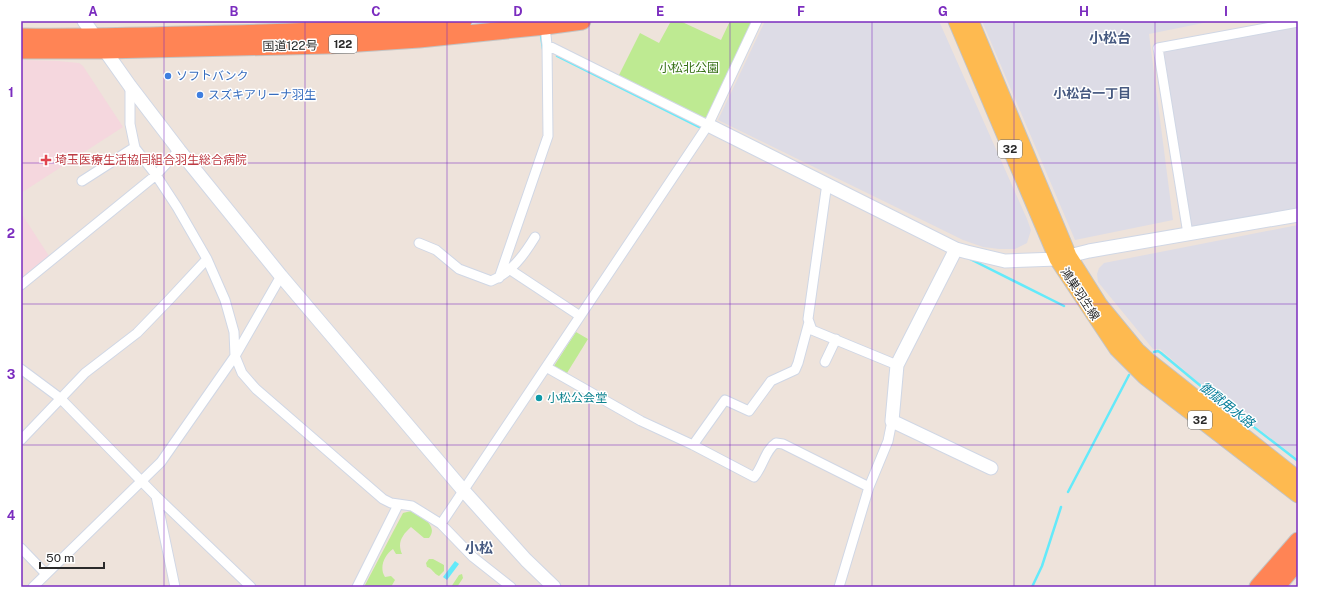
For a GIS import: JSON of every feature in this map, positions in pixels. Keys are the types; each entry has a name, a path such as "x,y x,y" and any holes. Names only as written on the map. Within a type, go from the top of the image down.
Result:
{"highway":[{"name":"国道122号","path":"21,50 100,44 418,26 463,21"},
{"name":"国道122号","path":"21,37 100,44 329,45 419,39 582,21"},
{"path":"1258,587 1298,541"},
{"path":"1276,587 1298,562"}],"main road":[{"name":"鴻巣羽生線","path":"956,21 1063,258 1117,349 1145,377 1298,495"},
{"name":"鴻巣羽生線","path":"971,21 1063,258 1100,306 1137,350 1298,479"}],"street":[{"path":"84,21 130,86 179,150 280,276 463,490 526,560 554,587"},
{"path":"441,524 708,125 757,21"},
{"path":"1188,234 1158,48 1298,22"},
{"path":"498,278 548,136 547,45 545,26"},
{"path":"547,45 956,248 1005,261 1063,258 1089,251 1298,215"},
{"path":"130,86 130,124 135,147 177,207 206,259 225,300 234,332 236,356 242,373 256,389 383,499 398,505 412,506 441,524 473,557 511,587"},
{"path":"82,182 135,147"},
{"path":"21,285 156,175 179,150"},
{"path":"827,184 808,319 812,330 897,365"},
{"path":"419,243 436,250 459,269 491,281 498,278 510,269 524,255 535,237"},
{"path":"839,587 869,487 888,441 892,421 897,365 956,248"},
{"path":"21,440 85,373 137,332 168,302 206,259"},
{"path":"510,269 580,316"},
{"path":"21,548 40,582 161,462 236,356 280,276"},
{"path":"693,445 725,400 749,411 771,381 795,370 809,322"},
{"path":"824,362 836,339"},
{"path":"546,367 641,421 693,445 754,477 759,471 773,445 776,443 783,444 869,487"},
{"path":"21,369 60,398 156,496 251,587"},
{"path":"892,421 991,468"},
{"path":"156,496 175,587"},
{"path":"357,587 398,505"}],"shaded area":[{"path":"765,21 939,21 1027,219 1031,230 1027,243 1015,249 999,249 983,247 963,240 718,120"},
{"path":"982,21 1213,21 1149,34 1173,220 1075,240"},
{"path":"1298,27 1298,209 1191,227 1164,52"},
{"name":"埼玉医療生活協同組合羽生総合病院","path":"21,60 79,63 83,66 123,127 21,193"},
{"path":"21,213 49,256 21,278"},
{"path":"1298,225 1298,459 1200,384 1160,349 1153,349 1098,282 1097,274 1099,268 1104,263"}],"green space":[{"name":"小松北公園","path":"671,21 680,21 721,40 730,21 757,21 707,120 618,77 640,33 659,43"},
{"path":"576,332 588,339 567,373 554,366"},
{"path":"411,511 424,519 430,525 432,533 429,538 424,538 411,527 401,539 400,546 402,554 396,554 393,549 383,562 382,570 385,577 391,576 395,580 391,587 364,587 403,513"},
{"path":"429,559 433,559 444,565 444,571 439,576 427,567 426,563"},
{"path":"462,574 463,578 457,587 451,587 459,575"}],"water":[{"path":"455,561 459,564 447,580 443,577"}],"waterway":[{"path":"541,35 543,49"},
{"path":"557,56 703,129"},
{"path":"968,258 1064,306"},
{"name":"御獄用水路","path":"1154,352 1158,351 1161,353 1202,387 1298,461"},
{"name":"御獄用水路","path":"1068,492 1129,375"},
{"name":"御獄用水路","path":"1032,587 1042,566 1061,507"}],"place":[{"name":"ソフトバンク","path":"168,76"},
{"name":"スズキアリーナ羽生","path":"200,95"},
{"name":"埼玉医療生活協同組合羽生総合病院","path":"46,160"},
{"name":"小松公会堂","path":"539,398"}],"district":[{"name":"小松台","path":"1110,38"},
{"name":"小松台一丁目","path":"1092,93"},
{"name":"小松","path":"479,548"}]}
